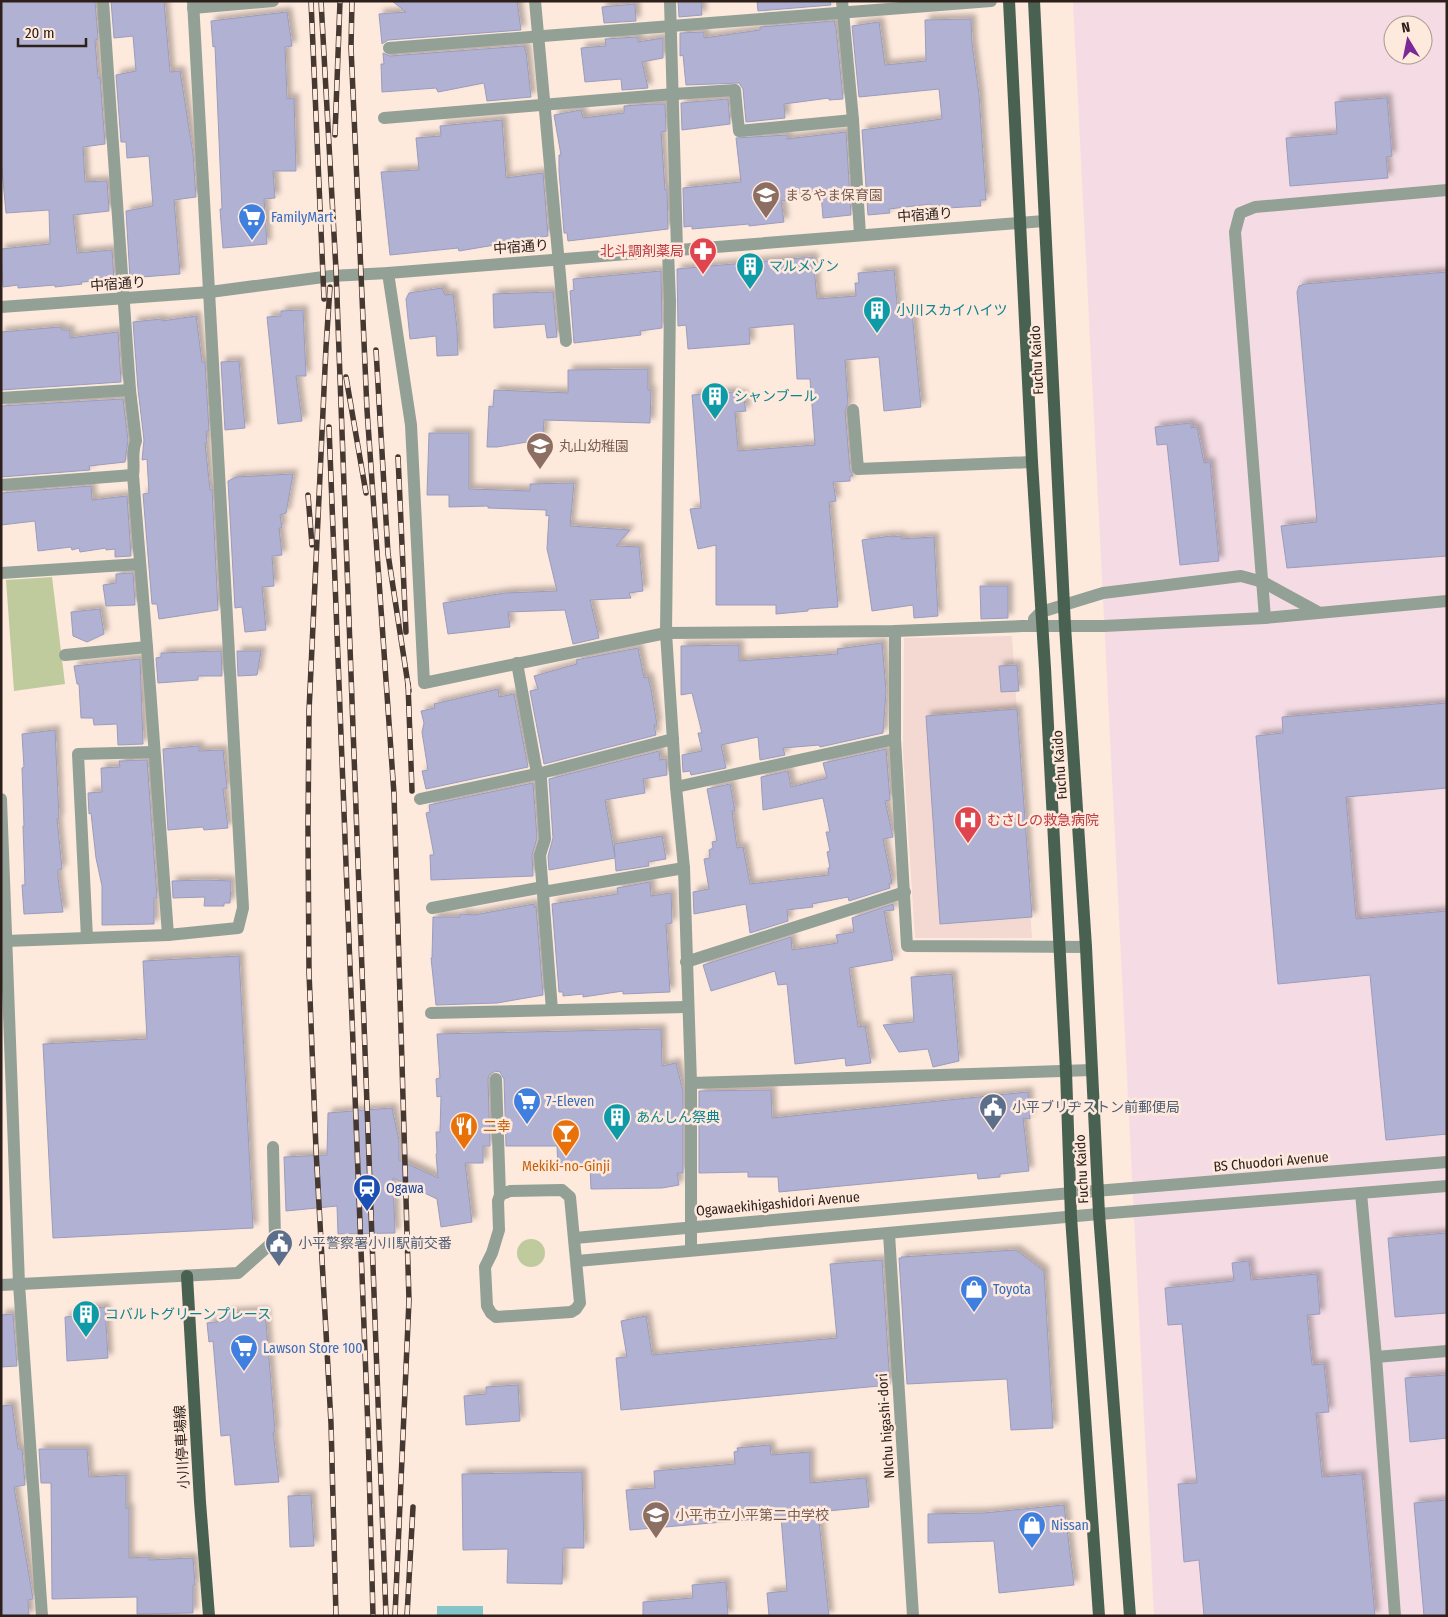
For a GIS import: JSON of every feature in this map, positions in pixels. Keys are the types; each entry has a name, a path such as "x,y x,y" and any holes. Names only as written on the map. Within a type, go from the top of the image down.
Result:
{"main road":[{"name":"Fuchu Kaido","path":"1009,1 1032,462 1066,1071 1071,1217 1099,1616"},
{"name":"Fuchu Kaido","path":"1034,1 1065,626 1086,947 1099,1214 1130,1616"},
{"name":"小川停車場線","path":"187,1276 200,1502 209,1616"}],"street":[{"path":"103,1 123,299 136,441 133,447 133,475 148,647 168,935"},
{"path":"6,941 168,935 238,928 243,908 193,5 273,1"},
{"path":"535,1 566,341"},
{"path":"670,1 674,94 666,633 676,787 684,868 691,1083 691,1250"},
{"path":"389,48 672,27 842,6 991,1"},
{"path":"842,6 860,235"},
{"path":"384,118 735,90 739,131 852,120"},
{"path":"1265,618 1235,232 1240,213 1255,207 1447,190"},
{"name":"中宿通り","path":"1,307 210,292 331,276 1044,221"},
{"path":"388,273 411,425 424,683 666,633 895,631 1042,627 1265,618 1447,602"},
{"path":"1,398 130,390"},
{"path":"853,410 858,468 1032,462"},
{"path":"1,485 133,475"},
{"path":"1,572 140,564"},
{"path":"1027,626 1041,612 1103,593 1241,576 1263,582 1318,612"},
{"path":"895,631 895,739 907,946 1086,947"},
{"path":"65,655 148,647"},
{"path":"517,663 537,773 541,779 545,839 540,856 552,1010"},
{"path":"420,799 537,773 673,739"},
{"path":"676,787 895,739"},
{"path":"88,938 78,754 154,752"},
{"path":"1,799 19,1284 42,1616"},
{"path":"432,908 684,868"},
{"path":"686,962 905,892"},
{"path":"431,1013 688,1007"},
{"path":"691,1083 1092,1070"},
{"path":"496,1079 500,1195 498,1201 499,1230 492,1253 485,1267 487,1306 496,1317 571,1312 576,1309 580,1303 570,1197 562,1190 510,1191 500,1195"},
{"path":"1,1285 238,1273 276,1240 273,1148"},
{"name":"BS Chuodori Avenue","path":"1098,1191 1447,1162"},
{"path":"577,1262 691,1250 1099,1214 1447,1186"},
{"name":"Ogawaekihigashidori Avenue","path":"575,1238 691,1226 1098,1191"},
{"path":"1361,1193 1376,1357 1394,1616"},
{"name":"NIchu higashi-dori","path":"889,1234 913,1616"},
{"path":"1376,1357 1447,1351"}],"shaded area":[{"path":"1073,1 1447,1 1447,1616 1154,1616"},
{"name":"むさしの救急病院","path":"1012,636 1032,938 915,938 903,751 904,638"}],"green space":[{"path":"52,577 65,684 14,691 6,580"},
{"path":"531,1239 541,1243 545,1253 541,1263 531,1267 521,1263 517,1253 521,1243"}],"water":[{"path":"437,1606 483,1606 483,1616 437,1616"}],"building":[{"path":"1,1 95,1 98,39 95,40 105,144 83,147 85,182 107,181 109,211 73,215 77,253 112,250 114,280 81,282 82,284 55,287 55,285 18,288 18,285 3,287 1,249 50,244 49,210 6,213 1,159"},
{"path":"111,1 164,1 170,72 180,71 193,154 196,197 174,200 180,274 130,278 126,211 153,206 149,156 127,158 126,142 121,142 116,75 136,71 133,36 114,38"},
{"path":"392,1 517,1 521,30 388,40 382,44 379,14 406,12"},
{"path":"678,1 701,1 702,15 679,17"},
{"path":"757,1 830,1 831,5 758,11"},
{"path":"635,4 636,21 604,23 602,7"},
{"path":"287,12 292,46 285,47 287,99 294,98 296,171 273,171 275,198 264,199 267,244 223,248 215,46 213,47 211,21"},
{"path":"971,19 972,44 979,95 986,200 980,200 981,206 931,209 931,204 889,209 890,213 868,215 862,130 942,119 939,89 859,97 852,26 879,22 885,65 926,61 925,20"},
{"path":"834,21 843,99 829,100 829,98 784,104 785,118 746,122 743,89 739,83 686,85 683,55 680,56 680,33 704,32 704,38 760,30 760,27"},
{"path":"638,37 638,42 663,38 663,58 642,62 648,88 622,90 621,79 585,82 581,48 606,46 605,39"},
{"path":"524,46 531,97 487,101 484,83 438,92 436,88 382,92 381,64 384,64 383,53 390,56"},
{"path":"1387,98 1392,156 1386,157 1388,178 1290,186 1286,138 1337,134 1335,102"},
{"path":"728,99 730,124 682,130 681,103"},
{"path":"665,104 666,131 661,132 665,190 667,189 668,229 568,241 567,233 564,233 559,171 559,155 561,155 554,115 581,110 583,118 624,113 624,106"},
{"path":"502,120 506,178 543,173 548,236 459,251 458,248 390,255 381,172 419,170 416,138 441,136 440,126"},
{"path":"846,132 851,215 823,218 821,194 781,201 784,222 692,229 692,226 684,227 683,188 741,182 736,138 787,135 787,139"},
{"path":"813,257 817,299 856,296 855,283 859,283 858,273 894,270 898,314 912,313 921,407 884,411 879,357 845,360 848,404 845,411 850,470 853,476 850,476 850,481 833,482 836,501 829,502 838,607 776,614 776,605 716,605 716,545 698,549 690,509 701,508 692,395 734,392 734,395 743,394 746,411 735,412 738,451 815,445 810,379 797,379 794,324 749,328 750,344 688,349 686,325 678,326 677,269"},
{"path":"661,271 662,328 640,331 641,335 574,343 570,291 574,290 573,279"},
{"path":"1447,272 1447,556 1287,568 1281,526 1317,522 1297,292 1299,286"},
{"path":"442,288 445,295 453,294 458,355 437,356 436,336 410,339 406,299 409,293"},
{"path":"553,292 557,337 547,338 545,324 494,328 493,294"},
{"path":"303,310 306,376 296,376 302,421 278,424 267,317 281,316 281,311"},
{"path":"196,316 202,362 205,362 209,431 206,431 207,443 205,443 210,490 212,489 218,610 159,619 157,604 152,604 143,494 149,493 147,459 142,460 144,440 133,322 161,319 162,321"},
{"path":"60,327 62,330 70,330 70,338 118,332 121,382 1,390 1,332"},
{"path":"239,361 245,428 225,430 221,362"},
{"path":"648,369 648,390 651,390 650,423 544,420 543,435 537,446 527,442 487,447 489,406 493,407 494,390 568,393 568,370"},
{"path":"123,399 128,440 125,462 89,466 90,470 1,477 1,406"},
{"path":"1191,423 1191,428 1197,427 1204,463 1210,462 1219,561 1180,565 1167,444 1157,445 1155,427"},
{"path":"429,433 469,433 469,489 530,491 530,484 574,483 570,526 630,530 616,546 639,547 643,591 629,593 631,598 590,600 599,638 573,644 565,610 508,612 510,627 448,634 443,603 505,593 557,591 547,549 549,515 546,516 546,510 488,508 488,506 449,507 449,495 427,495"},
{"path":"293,474 286,513 280,515 282,528 279,528 282,555 272,556 274,586 262,587 266,630 245,632 242,607 235,608 228,481 236,477"},
{"path":"91,486 92,500 127,496 131,556 115,557 115,549 106,550 106,548 80,552 79,548 72,550 71,547 38,551 35,521 1,525 1,493"},
{"path":"901,536 901,539 934,537 938,616 914,618 913,605 872,611 862,540"},
{"path":"133,573 135,605 106,606 103,585 116,583 116,574"},
{"path":"980,586 1008,586 1008,618 981,619"},
{"path":"100,609 104,634 87,642 73,636 71,612"},
{"path":"882,643 886,691 883,733 820,747 819,745 783,748 785,755 760,760 758,737 721,745 726,768 691,775 690,771 683,772 682,755 702,751 698,733 702,733 692,693 681,695 681,646 739,645 739,661 838,654 837,649"},
{"path":"638,648 644,678 648,677 651,689 657,725 654,725 656,735 544,764 530,691 538,689 534,676 577,664 576,660"},
{"path":"221,651 222,676 198,676 198,680 158,683 156,658 161,657 161,653"},
{"path":"237,651 261,651 257,675 238,676"},
{"path":"140,659 143,744 118,745 117,724 94,725 93,718 81,718 79,684 77,684 74,666"},
{"path":"1017,665 1019,691 1001,692 999,666"},
{"path":"498,689 499,697 514,694 528,767 426,789 422,771 428,770 422,732 424,723 421,711 435,708 434,704"},
{"path":"1447,703 1447,788 1346,797 1356,919 1447,911 1447,1134 1386,1140 1370,975 1278,984 1256,736 1283,733 1282,717"},
{"path":"1017,709 1032,917 940,924 926,716"},
{"path":"55,730 59,819 57,819 62,869 58,870 58,878 63,912 24,914 22,885 25,885 22,734"},
{"path":"199,746 199,751 223,750 227,788 223,789 228,828 204,830 203,827 168,830 163,749"},
{"path":"886,749 890,800 885,801 893,837 883,839 892,883 889,884 890,888 849,901 848,897 812,904 813,907 787,910 788,921 750,933 746,904 694,914 693,892 709,889 704,859 710,858 709,850 713,848 712,842 717,841 707,789 730,784 735,811 732,811 737,848 743,847 750,884 829,875 828,868 830,868 827,852 830,851 826,832 830,832 823,798 763,810 761,777 788,771 791,787 827,778 823,763"},
{"path":"659,751 660,760 666,759 667,775 643,779 645,793 605,800 615,857 614,844 662,836 666,859 648,862 649,866 616,871 615,858 549,870 548,856 553,838 549,779"},
{"path":"147,760 157,898 154,898 154,924 102,925 102,886 96,858 91,813 89,814 88,793 102,792 101,768 120,767 119,761"},
{"path":"533,783 537,838 532,855 533,876 431,880 430,855 434,855 426,813 430,812 429,805"},
{"path":"172,881 231,881 230,903 224,903 224,906 204,906 205,897 173,898"},
{"path":"650,882 651,896 671,893 672,923 666,924 670,992 623,994 623,991 583,997 583,994 563,996 563,992 559,992 552,904 618,894 617,888"},
{"path":"534,904 534,907 536,906 543,995 497,1003 436,1005 431,958 433,917 460,917 460,914 474,915"},
{"path":"893,904 894,910 884,911 893,960 849,968 858,1027 865,1026 871,1063 846,1066 845,1058 795,1064 787,984 778,985 775,971 711,991 703,965 791,937 792,950 838,943 836,935 854,932 852,918"},
{"path":"239,956 253,1228 53,1238 43,1044 147,1039 143,961"},
{"path":"952,974 959,1061 933,1067 928,1049 899,1052 883,1025 914,1022 911,977"},
{"path":"661,1029 662,1066 676,1063 683,1091 683,1173 677,1173 679,1185 662,1188 591,1189 590,1166 558,1167 557,1146 506,1146 504,1079 500,1072 495,1071 489,1075 488,1079 490,1146 483,1146 483,1163 465,1163 472,1222 441,1227 437,1199 393,1178 395,1233 338,1234 337,1206 286,1211 284,1157 327,1155 328,1113 392,1108 399,1141 399,1160 438,1178 436,1132 440,1132 441,1096 437,1097 436,1079 440,1078 437,1034"},
{"path":"771,1090 772,1118 1028,1092 1030,1119 1023,1118 1029,1171 1000,1174 1000,1177 978,1179 977,1173 779,1192 778,1177 748,1177 748,1172 699,1173 699,1091"},
{"path":"1447,1233 1447,1313 1395,1317 1388,1238"},
{"path":"1016,1250 1044,1271 1053,1428 1011,1430 1007,1379 907,1384 899,1258"},
{"path":"882,1260 890,1385 621,1410 616,1358 627,1357 621,1321 646,1316 652,1355 837,1338 830,1264"},
{"path":"1249,1261 1251,1280 1317,1274 1320,1314 1307,1315 1312,1365 1324,1364 1329,1412 1316,1413 1322,1477 1362,1474 1375,1616 1204,1616 1199,1560 1184,1562 1178,1484 1197,1483 1182,1324 1168,1325 1165,1288 1234,1281 1232,1263"},
{"name":"コバルトグリーンプレース","path":"105,1307 108,1358 67,1361 65,1317 88,1315 88,1309"},
{"path":"265,1311 275,1432 273,1432 279,1482 235,1485 230,1435 221,1436 213,1341 209,1342 207,1323 224,1321 224,1313"},
{"path":"13,1314 17,1366 1,1367 1,1315"},
{"path":"1447,1375 1447,1438 1410,1442 1405,1378"},
{"path":"518,1385 520,1421 466,1425 464,1396 486,1394 486,1387"},
{"path":"12,1405 18,1449 22,1449 25,1485 14,1487 33,1599 28,1600 29,1616 1,1616 1,1406"},
{"path":"770,1445 771,1455 810,1452 810,1483 866,1478 869,1507 818,1512 829,1616 769,1616 767,1593 787,1591 781,1517 630,1530 626,1490 655,1488 654,1471 735,1464 734,1452 738,1451 737,1448"},
{"path":"39,1449 87,1449 89,1477 126,1475 126,1508 129,1508 129,1558 149,1557 149,1560 193,1558 195,1585 193,1585 193,1613 137,1614 137,1597 52,1599 51,1483 41,1483"},
{"path":"582,1472 584,1548 563,1548 562,1584 507,1583 508,1549 463,1550 462,1474"},
{"path":"311,1495 314,1546 290,1547 288,1496"},
{"path":"1447,1500 1447,1616 1424,1616 1414,1503"},
{"name":"Nissan","path":"1064,1505 1074,1585 999,1593 994,1541 928,1543 928,1514 984,1513"},
{"path":"726,1582 728,1616 643,1616 643,1602 693,1598 692,1585"}],"railway":[{"path":"311,1 324,299"},
{"path":"321,1 336,270 386,1616"},
{"path":"335,135 340,1"},
{"path":"352,1 351,47 367,410 394,794 409,1300 395,1616"},
{"path":"330,287 309,711 308,830 309,972 316,1150 331,1423 336,1616"},
{"path":"376,350 388,554 409,691"},
{"path":"346,377 366,493"},
{"path":"329,427 368,1429 373,1616"},
{"path":"398,457 406,632"},
{"path":"308,495 312,545"},
{"path":"408,684 412,791"},
{"path":"407,1616 413,1507"}],"place":[{"name":"まるやま保育園","path":"766,219"},
{"name":"FamilyMart","path":"252,241"},
{"name":"北斗調剤薬局","path":"703,275"},
{"name":"マルメゾン","path":"750,290"},
{"name":"小川スカイハイツ","path":"877,334"},
{"name":"シャンブール","path":"715,420"},
{"name":"丸山幼稚園","path":"540,470"},
{"name":"むさしの救急病院","path":"968,844"},
{"name":"7-Eleven","path":"527,1125"},
{"name":"小平ブリヂストン前郵便局","path":"993,1131"},
{"name":"あんしん祭典","path":"617,1141"},
{"name":"二幸","path":"464,1150"},
{"name":"Mekiki-no-Ginji","path":"566,1157"},
{"name":"Ogawa","path":"367,1212"},
{"name":"小平警察署小川駅前交番","path":"279,1267"},
{"name":"Toyota","path":"974,1313"},
{"name":"コバルトグリーンプレース","path":"86,1338"},
{"name":"Lawson Store 100","path":"244,1372"},
{"name":"小平市立小平第二中学校","path":"656,1539"},
{"name":"Nissan","path":"1032,1549"}]}
